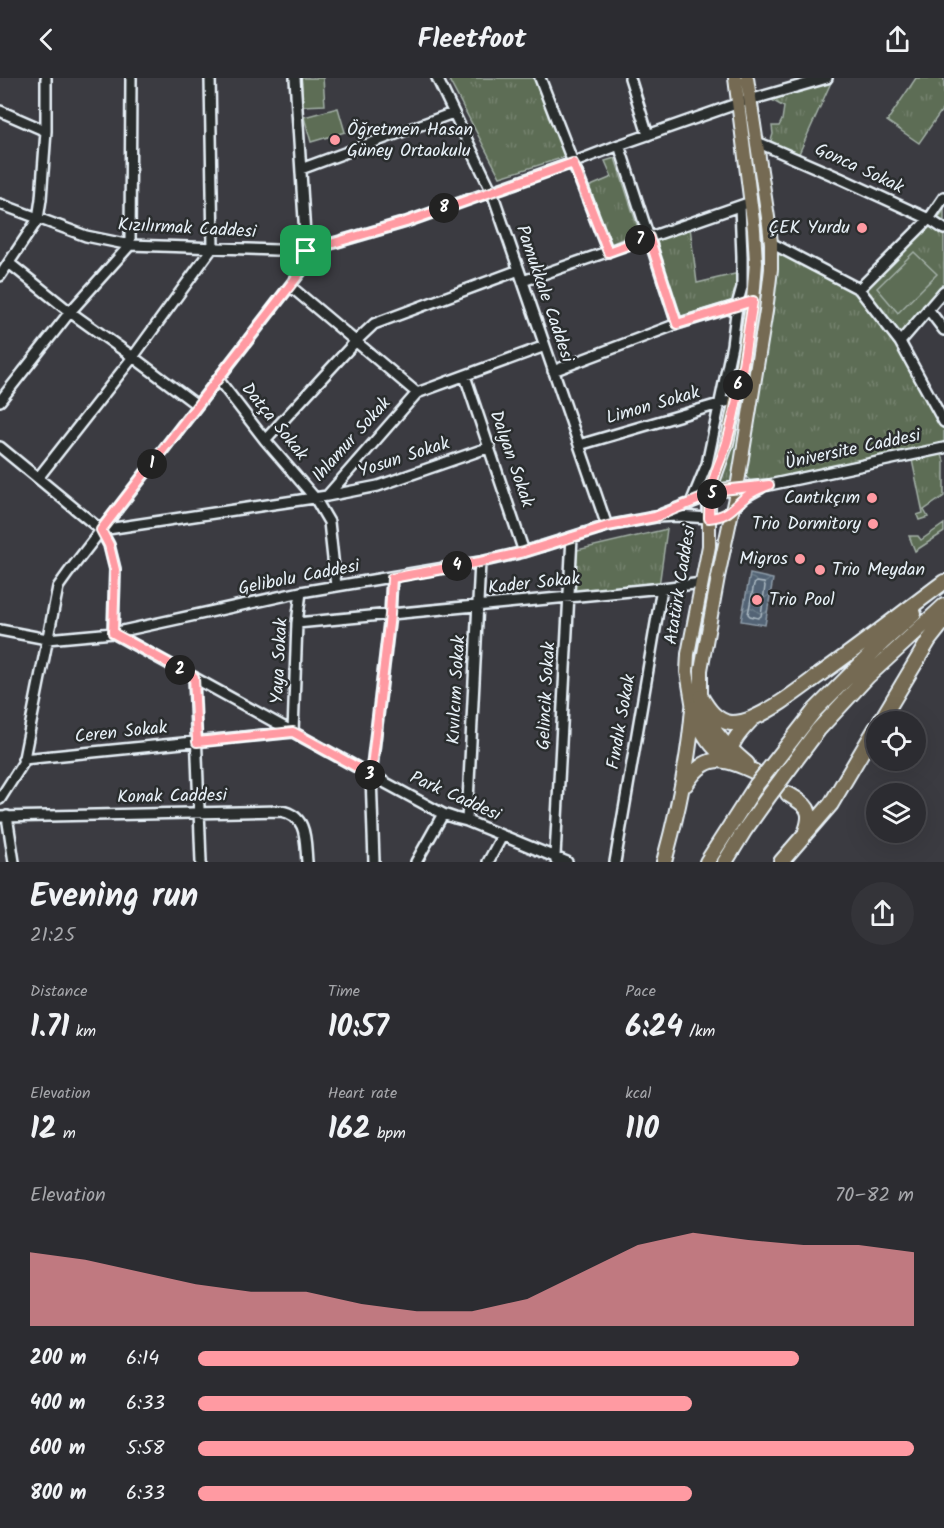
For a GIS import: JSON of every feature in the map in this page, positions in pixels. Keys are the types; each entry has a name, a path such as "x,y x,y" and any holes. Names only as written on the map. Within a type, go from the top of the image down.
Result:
{"highway":[{"path":"697,702 714,716 730,723 739,723 754,718 793,694 944,582"},
{"path":"707,862 758,775 850,674 917,612 944,591"},
{"path":"725,862 744,831 818,730 868,676 944,606"},
{"path":"886,711 928,640 944,621"},
{"path":"697,702 697,721 708,740 720,753 732,756 758,775"},
{"path":"664,862 680,800 697,702"},
{"path":"732,756 741,732 754,718"},
{"path":"780,862 831,804 866,745"},
{"path":"680,800 686,784 702,765 710,760 732,756"},
{"path":"787,796 804,804 810,813 810,822 805,836"},
{"path":"810,813 831,804"}],"main road":[{"name":"Atatürk Caddesi","path":"697,702 718,577 737,488 771,269 771,243 757,142 735,78"},
{"name":"Atatürk Caddesi","path":"697,702 687,672 688,654 709,546 713,482 727,443 753,301 756,262 754,229 745,204 747,78"},
{"path":"711,495 722,490 737,488"},
{"path":"709,518 720,517 732,509"}],"street":[{"path":"0,276 38,219 46,131 46,78"},
{"path":"0,401 70,312 130,245 131,78"},
{"path":"39,478 133,357 213,248 210,78"},
{"path":"0,799 23,763 58,587 306,265 295,78"},
{"name":"Pamukkale Caddesi","path":"437,78 492,192 608,526"},
{"path":"540,78 608,252"},
{"path":"630,78 648,135"},
{"name":"Kızılırmak Caddesi","path":"0,204 86,236 130,245 306,251 406,222 648,135 745,102 827,78"},
{"path":"0,111 46,131"},
{"path":"301,169 453,113"},
{"name":"Gonca Sokak","path":"757,142 929,219 944,229"},
{"path":"619,145 677,324"},
{"path":"859,289 929,219 944,197"},
{"path":"523,281 745,204 742,287 737,305 732,345 706,464 691,503"},
{"path":"771,243 859,289 900,342 944,422"},
{"path":"9,263 70,312 197,405"},
{"path":"265,440 374,324 519,270"},
{"path":"290,286 417,393"},
{"path":"900,342 944,291"},
{"path":"553,370 677,324 753,301"},
{"path":"928,309 944,330"},
{"name":"Ihlamur Sokak","path":"101,530 327,496 417,393 545,346"},
{"name":"Dalyan Sokak","path":"465,376 524,552"},
{"name":"Datça Sokak","path":"218,379 265,440 315,498 329,522 336,586"},
{"name":"Limon Sokak","path":"579,444 736,399"},
{"path":"0,447 101,530 109,545 115,570 113,633"},
{"name":"Yosun Sokak","path":"327,496 378,486 490,447"},
{"name":"Üniversite Caddesi","path":"769,485 944,448"},
{"path":"737,488 769,485"},
{"path":"732,509 752,492 769,485"},
{"path":"655,517 711,495"},
{"name":"Gelibolu Caddesi","path":"0,630 47,639 113,633 301,592 480,562 524,552 608,526 655,517 709,518"},
{"name":"Gelincik Sokak","path":"555,859 572,537"},
{"name":"Kıvılcım Sokak","path":"466,820 480,562"},
{"path":"374,862 371,775 390,615 392,578"},
{"name":"Kader Sokak","path":"297,623 702,583"},
{"name":"Fındık Sokak","path":"615,862 662,588"},
{"name":"Yaya Sokak","path":"293,732 297,623 301,592"},
{"name":"Park Caddesi","path":"113,633 443,814 466,820 555,859 567,862"},
{"path":"194,677 201,862"},
{"name":"Ceren Sokak","path":"23,759 293,732"},
{"name":"Konak Caddesi","path":"4,817 288,812 295,816 304,828 307,862"},
{"path":"416,862 443,814"},
{"path":"4,817 14,862"},
{"path":"488,862 502,836"}],"green space":[{"path":"301,78 323,78 325,105 303,106"},
{"path":"448,78 535,78 565,157 500,177"},
{"path":"735,78 747,78 771,243 859,289 929,219 935,223 944,210 944,291 900,342 944,422 944,448 940,449 944,461 944,496 924,510 928,517 919,520 917,515 923,513 911,455 769,485 753,483 744,475 738,484 714,489 756,262"},
{"path":"833,78 797,158 769,147 773,134 772,126 779,126 784,107 765,96"},
{"path":"916,78 944,78 944,107 919,143 887,121"},
{"path":"338,108 345,132 311,142 304,117"},
{"path":"615,158 639,231 609,245 586,188 612,177 605,161"},
{"path":"690,227 697,283 739,273 735,300 680,317 655,240"},
{"path":"914,252 937,274 898,313 877,288"},
{"path":"944,524 944,532 915,551 909,536 918,536 921,540"},
{"path":"667,529 659,586 575,591 577,550"}],"water":[{"name":"Trio Pool","path":"750,574 773,579 765,625 741,621"}],"place":[{"name":"Öğretmen Hasan Güney Ortaokulu","path":"335,140"},
{"name":"ÇEK Yurdu","path":"862,228"},
{"name":"Cantıkçım","path":"872,498"},
{"name":"Trio Dormitory","path":"873,524"},
{"name":"Migros","path":"800,559"},
{"name":"Trio Meydan","path":"820,570"},
{"name":"Trio Pool","path":"757,600"}],"route":[{"path":"306,251 306,265 101,530 109,545 115,570 113,633 194,677 197,742 293,732 371,775 390,615 392,578 524,552 608,526 655,517 711,495 722,490 769,485 752,492 727,514 709,518 709,503 711,495 713,482 727,443 753,301 677,324 649,237 608,252 573,163 406,222 306,251"}]}
